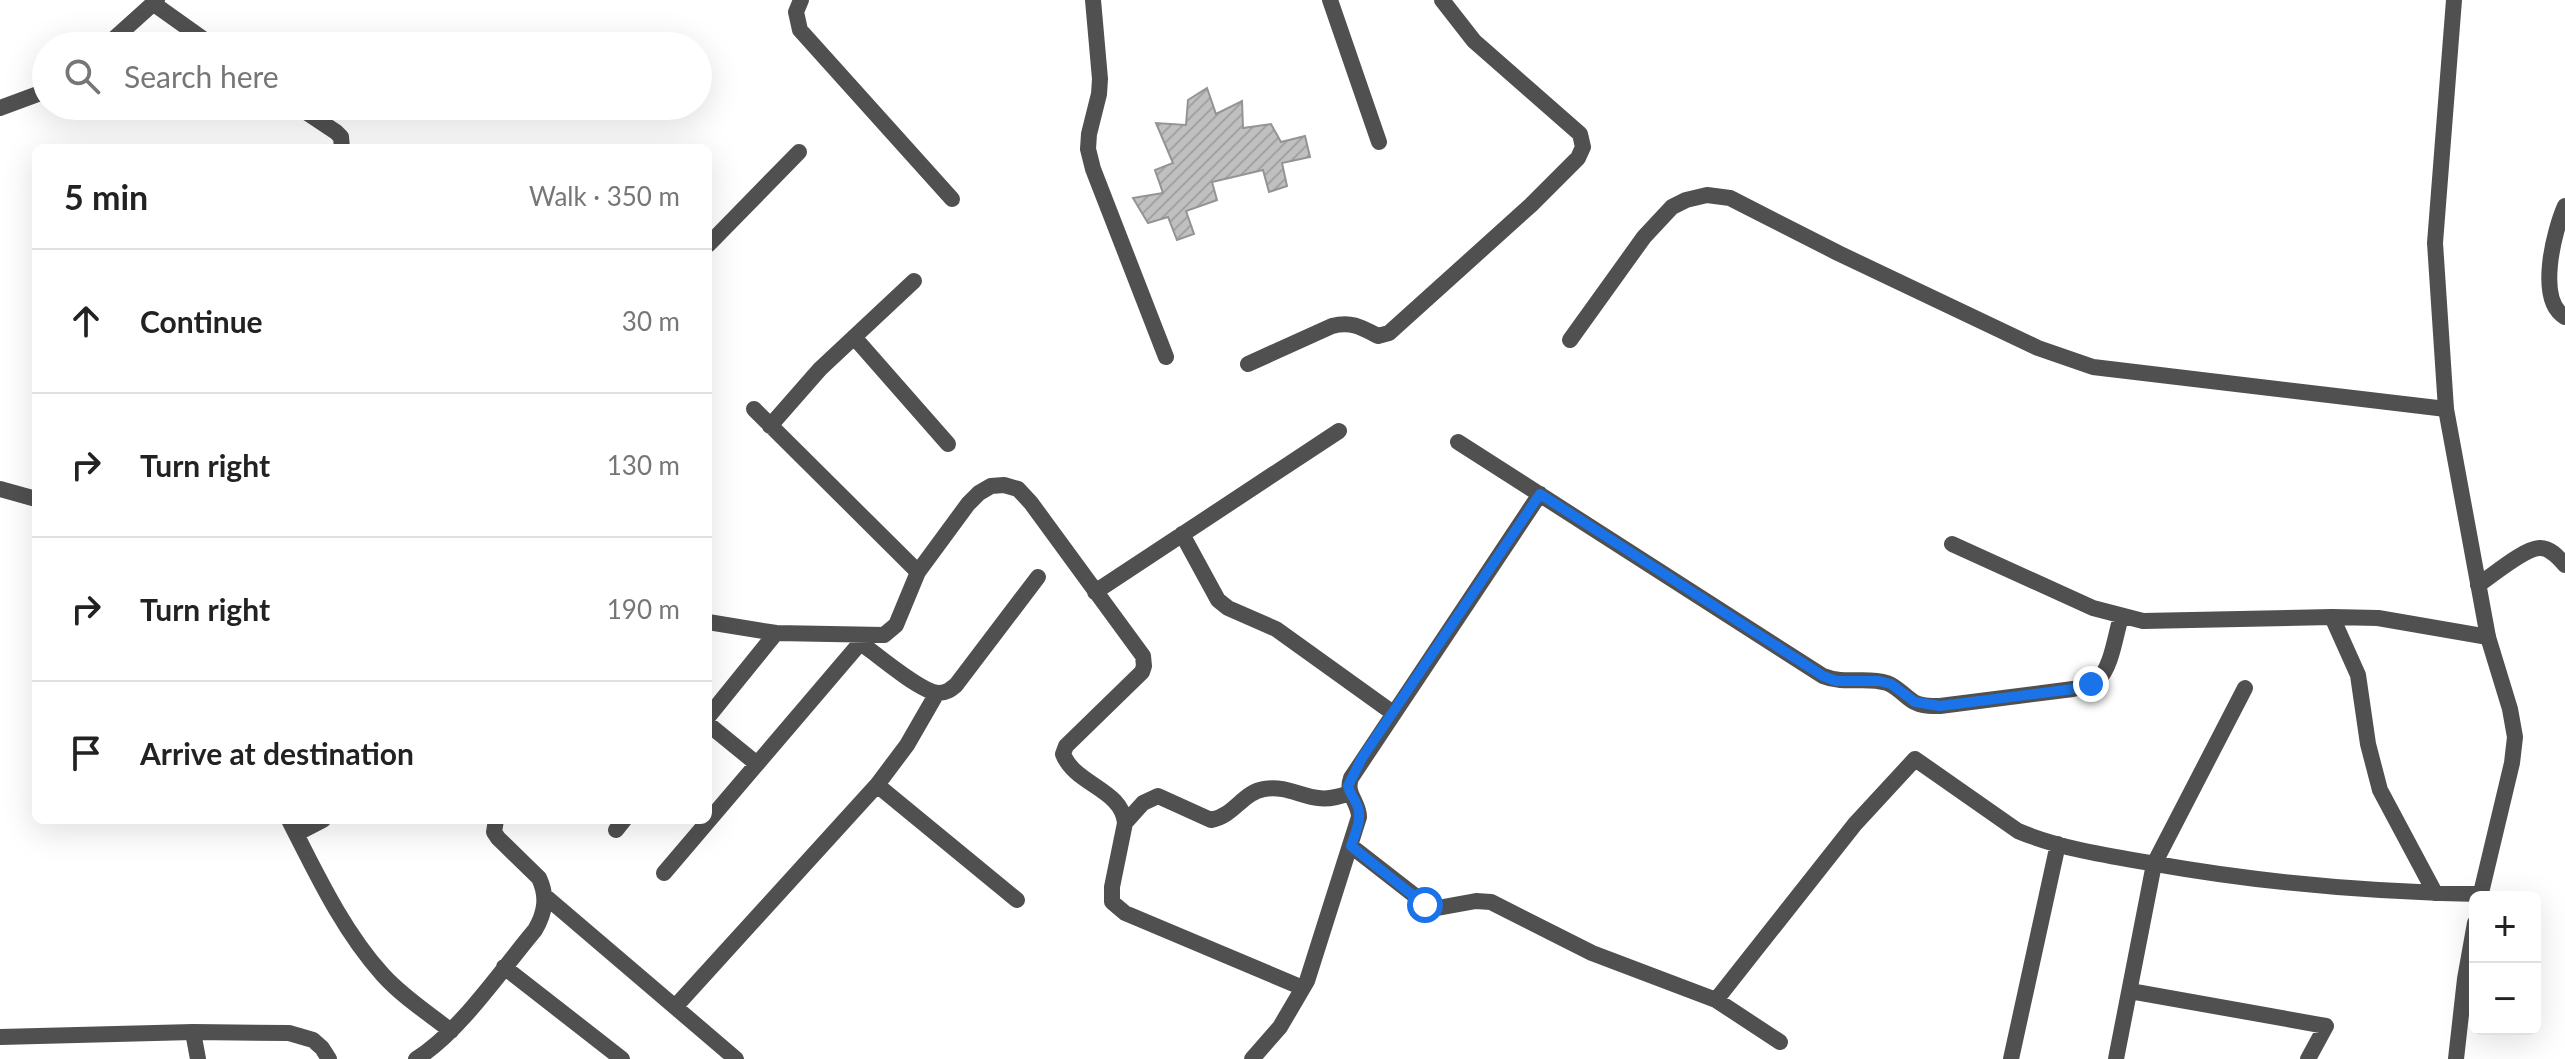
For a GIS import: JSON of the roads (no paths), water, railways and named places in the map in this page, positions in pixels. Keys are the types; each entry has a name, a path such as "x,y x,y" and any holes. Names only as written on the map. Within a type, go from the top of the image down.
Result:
{"street":[{"path":"1093,0 1100,79 1088,149 1166,357"},
{"path":"1330,0 1379,142"},
{"path":"1248,364 1344,323 1355,324 1378,336 1389,333 1531,205 1578,158 1583,147 1580,134 1474,41 1442,0"},
{"path":"2454,0 2435,243 2446,409 2488,637 2510,709 2515,737 2512,763 2481,891"},
{"path":"798,1 796,21 800,30 952,199"},
{"path":"122,32 156,2 195,32"},
{"path":"0,108 32,96"},
{"path":"318,120 341,137 342,144"},
{"path":"712,241 799,152"},
{"path":"1570,340 1644,237 1672,207 1707,195 1730,198 1867,267 2074,362 2093,367 2446,409"},
{"path":"2565,206 2550,256 2553,305 2565,317"},
{"path":"770,426 820,369 914,281"},
{"path":"854,337 948,444"},
{"path":"754,409 918,572"},
{"path":"1095,592 1339,431"},
{"path":"1458,442 1823,676 1836,681 1891,684 1915,702 1928,706 2058,691 2091,684 2106,669 2121,617"},
{"path":"712,623 776,633 864,639 891,632 918,572 968,504 991,486 1004,485 1018,489 1143,656 1144,666 1133,682 1066,746 1063,754 1075,773 1121,808 1125,823 1112,887 1112,902 1116,908 1303,988"},
{"path":"0,489 32,498"},
{"path":"1252,1059 1280,1027 1303,988 1359,817 1359,808 1349,793 1351,778 1540,494"},
{"path":"1182,534 1218,600 1228,608 1276,629 1393,713"},
{"path":"1952,544 2093,608 2143,621 2378,618 2488,637"},
{"path":"2478,585 2540,547 2549,550 2565,565"},
{"path":"864,639 924,688 937,693 948,692 1038,577"},
{"path":"2332,617 2358,675 2368,744 2380,790 2435,893"},
{"path":"712,712 776,633"},
{"path":"712,817 864,639"},
{"path":"2116,1059 2154,864 2245,688"},
{"path":"675,1007 877,785 907,745 937,693"},
{"path":"712,727 757,764"},
{"path":"1716,1000 1855,824 1915,759 2018,831 2058,844 2220,875 2359,890 2469,895"},
{"path":"877,785 1017,900"},
{"path":"1125,823 1143,803 1158,796 1211,820 1228,814 1253,792 1263,789 1327,800 1349,793"},
{"path":"430,1056 541,920 545,896 539,878 498,838 494,832 495,824"},
{"path":"664,873 706,824"},
{"path":"292,827 348,928 381,973 451,1031"},
{"path":"2011,1059 2058,844"},
{"path":"1351,846 1432,909 1476,901 1491,902 1592,953 1716,1000 1780,1042"},
{"path":"545,896 736,1059"},
{"path":"2456,1059 2469,957"},
{"path":"504,967 622,1059"},
{"path":"2130,991 2326,1026 2308,1059"},
{"path":"193,1032 198,1059"},
{"path":"0,1037 289,1033 305,1036 322,1048 329,1059"}]}
